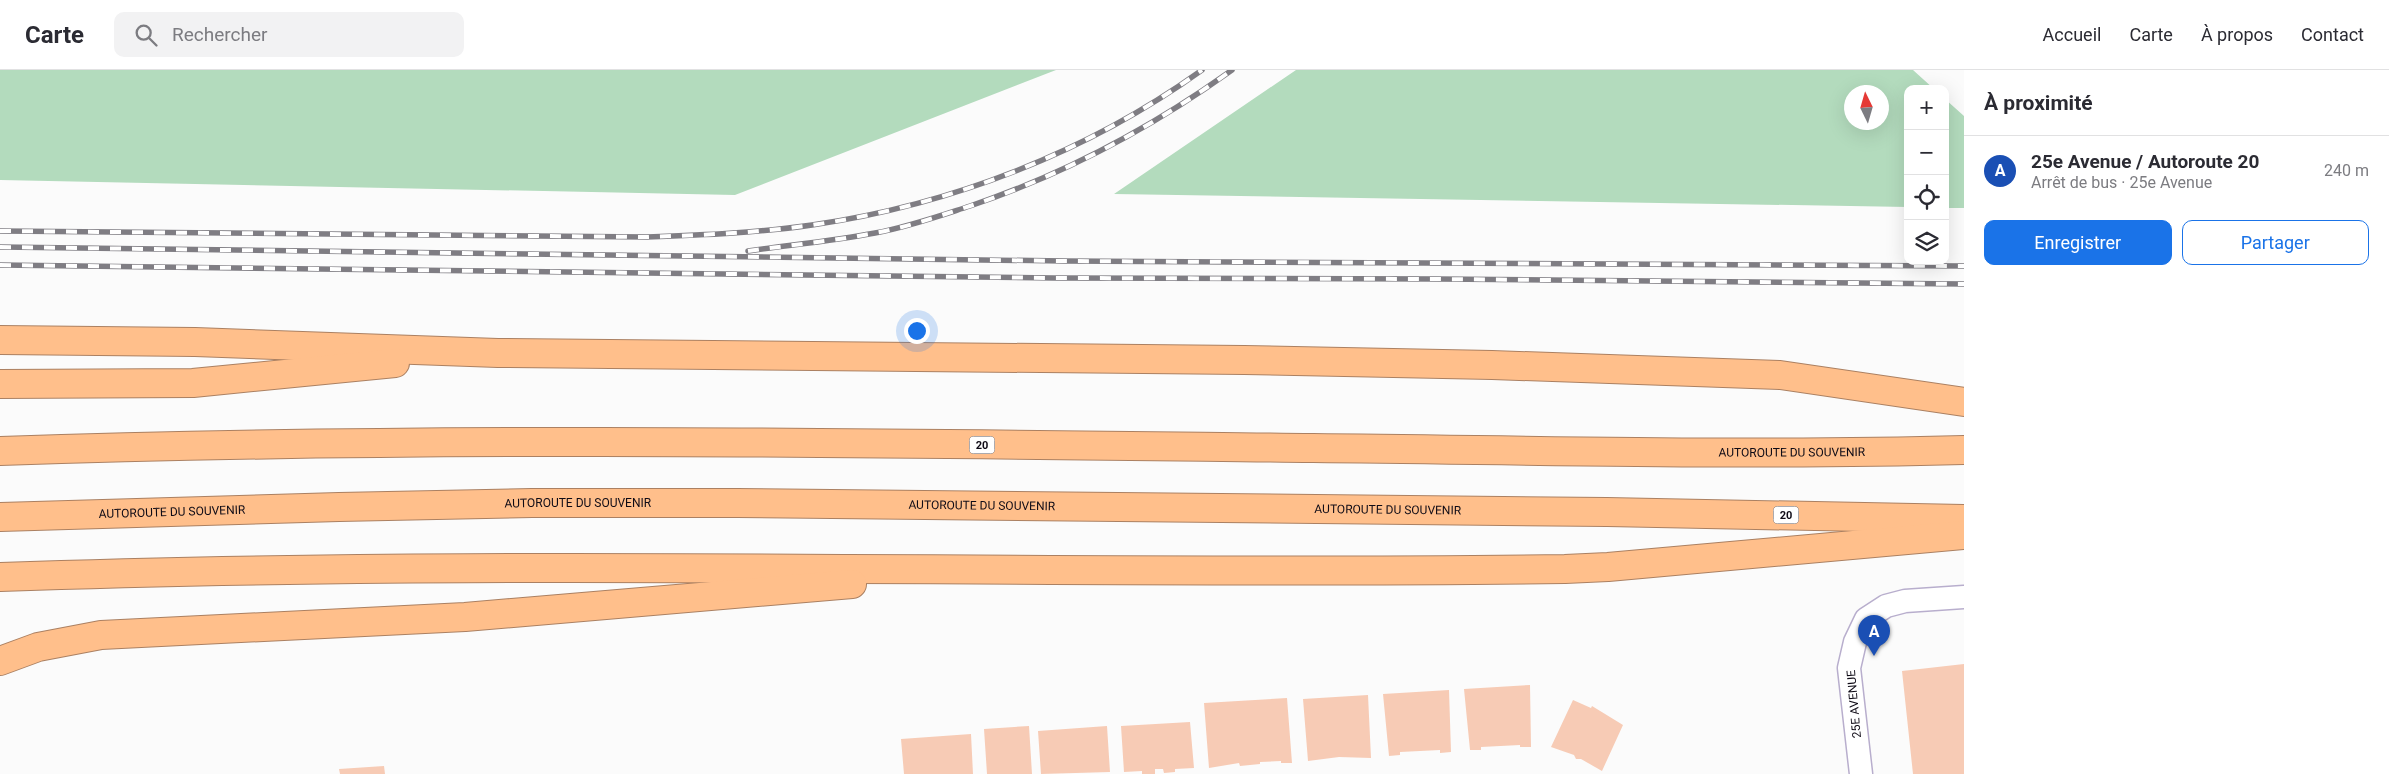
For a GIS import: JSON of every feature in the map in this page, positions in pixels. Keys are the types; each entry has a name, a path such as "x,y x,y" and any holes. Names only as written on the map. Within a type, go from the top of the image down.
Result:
{"highway":[{"path":"0,340 195,342 498,353 1262,360 1761,374 1780,375 1964,402"},
{"path":"0,384 193,383 498,353"},
{"name":"AUTOROUTE DU SOUVENIR","path":"0,451 476,442 1708,452 1964,450"},
{"name":"AUTOROUTE DU SOUVENIR","path":"0,518 532,503 737,503 1598,512 1964,519"},
{"path":"0,577 302,569 497,567 1507,570 1608,567 1964,535"},
{"path":"0,661 38,647 110,635 465,617 1015,570"}],"street":[{"name":"25E AVENUE","path":"1861,774 1849,668 1855,642 1866,619 1886,606 1904,601 1964,598"}],"green space":[{"path":"0,70 1056,70 735,195 0,180"},
{"path":"1296,70 1913,70 1930,85 1904,85 1904,207 1114,194"},
{"path":"1949,103 1964,116 1964,208 1949,208"}],"building":[{"path":"1964,664 1964,774 1913,774 1902,671"},
{"path":"1530,685 1531,747 1520,747 1520,745 1481,747 1481,750 1470,750 1464,689"},
{"path":"1449,690 1451,752 1440,753 1440,750 1400,752 1400,755 1389,756 1383,694"},
{"path":"1368,695 1371,758 1339,757 1308,761 1303,699"},
{"path":"1287,698 1292,763 1281,763 1281,761 1260,762 1260,764 1240,766 1239,763 1209,768 1204,703"},
{"path":"1573,700 1591,708 1592,706 1623,725 1602,771 1581,759 1576,759 1574,755 1551,747"},
{"path":"1190,722 1194,768 1175,769 1175,772 1164,773 1163,769 1155,769 1155,774 1142,774 1142,771 1124,772 1121,726"},
{"path":"1029,726 1032,774 987,774 984,729"},
{"path":"1107,726 1110,772 1041,774 1038,731"},
{"path":"971,734 973,774 904,774 901,739"},
{"path":"384,766 385,774 340,774 339,769"}],"railway":[{"path":"0,231 647,237 791,228 864,216 916,204 1016,171 1065,150 1113,126 1202,70"},
{"path":"748,251 887,231 970,206 1005,193 1106,148 1170,111 1232,70"},
{"path":"0,247 1064,261 1964,266"},
{"path":"0,265 1054,278 1438,279 1964,284"}],"place":[{"name":"25e Avenue / Autoroute 20","path":"1874,656"}]}
